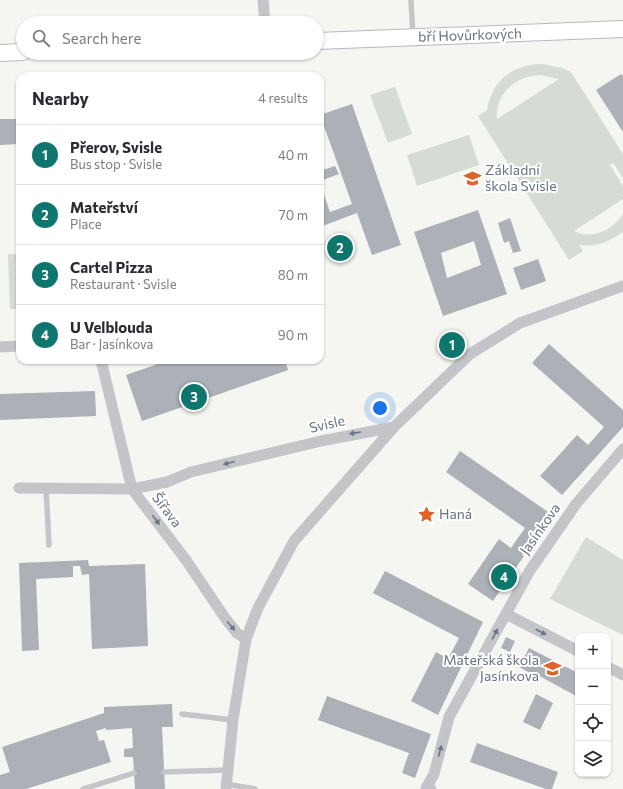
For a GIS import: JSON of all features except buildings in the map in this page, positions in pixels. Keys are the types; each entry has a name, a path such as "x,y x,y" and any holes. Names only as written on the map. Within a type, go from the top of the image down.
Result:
{"main road":[{"name":"bří Hovůrkových","path":"324,40 623,29"},
{"path":"0,53 16,52"}],"street":[{"path":"263,0 264,16"},
{"path":"226,786 233,720 246,639 258,608 294,541 394,427 470,354 520,323 623,286"},
{"path":"0,347 16,346"},
{"path":"102,364 132,489"},
{"name":"Svisle","path":"132,489 168,482 191,472 336,437 394,427"},
{"name":"Jasínkova","path":"428,788 434,774 449,717 529,572 544,548 576,504 623,449"},
{"name":"Šířava","path":"19,488 132,489 186,560 225,618 237,633 246,639"},
{"path":"506,614 575,649"},
{"path":"611,669 623,675"}],"lane":[{"path":"411,0 413,37"},
{"path":"46,488 49,545"},
{"path":"182,714 233,720"},
{"path":"164,772 228,770"},
{"path":"83,789 134,773"},
{"path":"226,786 254,789"}],"shaded area":[{"path":"542,64 562,68 571,72 623,154 623,178 613,163 610,165 623,186 623,199 574,231 581,234 595,234 602,232 614,225 623,214 623,232 613,239 602,243 579,245 583,251 569,260 478,116 487,110 493,90 505,76 521,67","holes":["540,75 559,79 497,119 497,110 503,94 515,83 531,76"]},
{"path":"395,87 412,134 388,143 370,95"},
{"path":"469,135 479,165 417,186 407,155"},
{"path":"8,254 16,254 16,309 10,309"},
{"path":"586,537 623,560 623,635 550,599"}],"place":[{"name":"Základní škola Svisle","path":"472,178"},
{"name":"Mateřství","path":"340,248"},
{"name":"Přerov, Svisle","path":"452,345"},
{"name":"Cartel Pizza","path":"194,397"},
{"name":"Haná","path":"426,514"},
{"name":"U Velblouda","path":"504,577"},
{"name":"Mateřská škola Jasínkova","path":"552,668"}]}
